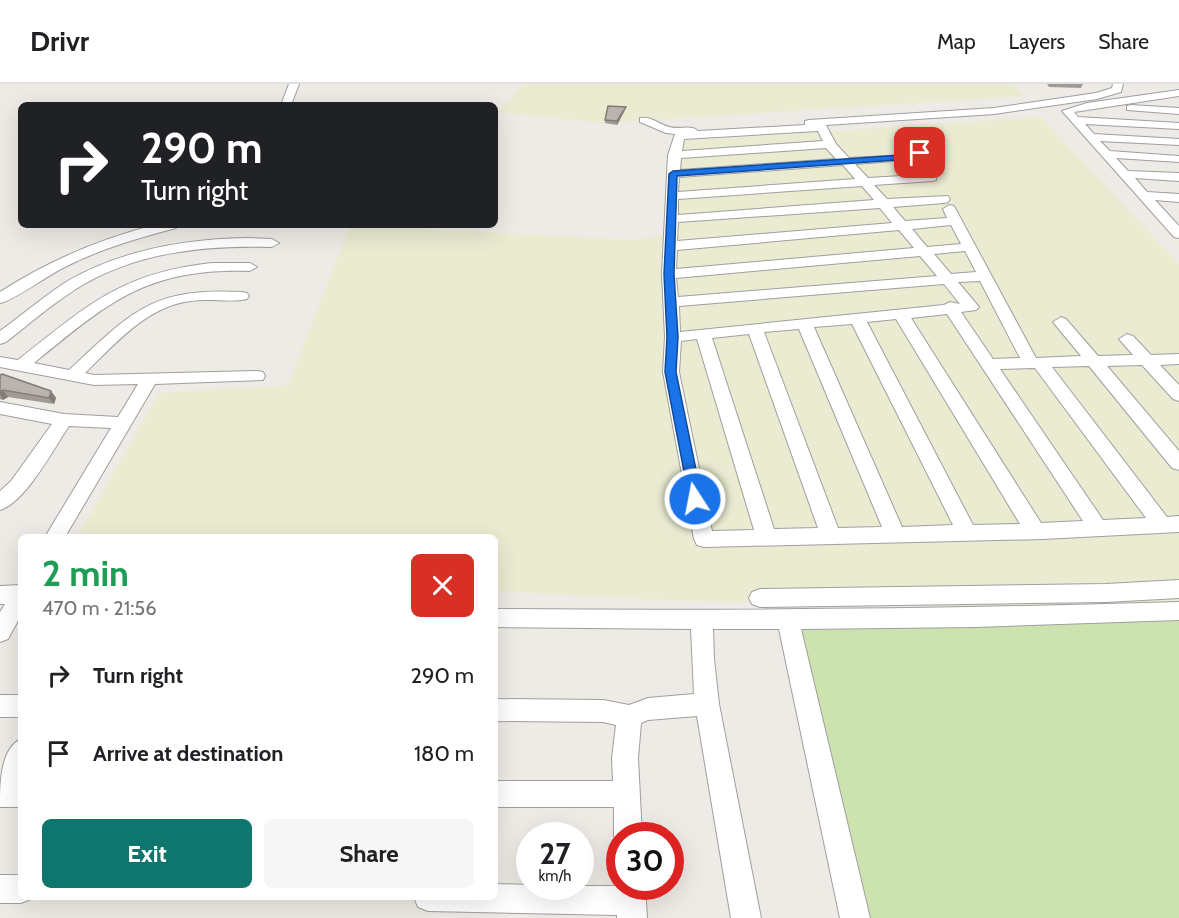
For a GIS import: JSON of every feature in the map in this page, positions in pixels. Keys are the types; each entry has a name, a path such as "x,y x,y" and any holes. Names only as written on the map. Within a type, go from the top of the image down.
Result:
{"street":[{"path":"287,102 294,84"},
{"path":"644,120 670,131 685,131 981,112 1097,96 1117,90 1118,84"},
{"path":"1179,93 1067,111 1179,234"},
{"path":"1158,96 1179,98"},
{"path":"1087,106 1179,111"},
{"path":"1075,120 1179,126"},
{"path":"673,337 971,307 884,203 830,144 822,127 679,136 674,155 669,274 673,337 671,372 704,539 1035,531 1171,524"},
{"path":"1090,136 1179,142"},
{"path":"674,155 830,144"},
{"path":"673,174 846,162 920,154 984,276 1036,363 1171,524"},
{"path":"1106,154 1179,159"},
{"path":"1124,174 1179,177"},
{"path":"673,196 932,177"},
{"path":"1143,195 1179,198"},
{"path":"672,219 944,199"},
{"path":"1164,218 1179,219"},
{"path":"671,246 955,221"},
{"path":"0,298 38,273 70,257 159,228"},
{"path":"138,233 150,252 173,300"},
{"path":"0,339 58,294 82,280 150,252 180,245 214,242 272,243"},
{"path":"669,274 969,247"},
{"path":"21,366 104,301 129,288 162,276 207,267 250,267"},
{"path":"671,302 984,276"},
{"path":"72,376 143,314 173,300 196,296 243,297"},
{"path":"951,308 1098,528"},
{"path":"901,314 1035,531"},
{"path":"857,318 967,532"},
{"path":"1061,322 1179,463"},
{"path":"804,323 895,534"},
{"path":"754,329 831,536"},
{"path":"703,334 765,537"},
{"path":"1127,339 1179,395"},
{"path":"987,364 1179,359"},
{"path":"0,362 94,380 148,381 257,376"},
{"path":"57,534 148,381"},
{"path":"0,408 64,420 122,423"},
{"path":"0,503 18,486 64,420"},
{"path":"760,598 1073,594 1179,589"},
{"path":"0,594 18,595"},
{"path":"8,619 18,601"},
{"path":"498,618 702,620 1048,617 1179,611"},
{"path":"788,618 855,918"},
{"path":"702,620 702,659 707,704 746,918"},
{"path":"498,710 603,711 629,716 648,710 707,704"},
{"path":"0,706 18,706"},
{"path":"627,822 626,736 629,716"},
{"path":"18,758 0,792 18,794"},
{"path":"498,794 626,794"},
{"path":"0,889 18,889"},
{"path":"498,899 632,902"}],"green space":[{"path":"524,84 1014,84 1024,96 605,123 498,112"},
{"path":"1041,117 1179,264 1179,603 1020,608 690,601 498,591 498,534 79,534 159,393 288,385 349,228 407,228 634,240 675,233 676,142"},
{"path":"1179,620 1179,918 867,918 799,629"}],"building":[{"path":"608,106 626,107 617,121 605,120"},
{"path":"0,375 51,391 49,398 3,390 0,392"}],"route":[{"path":"695,499 671,372 673,337 669,274 673,174 921,156 920,153"}]}
